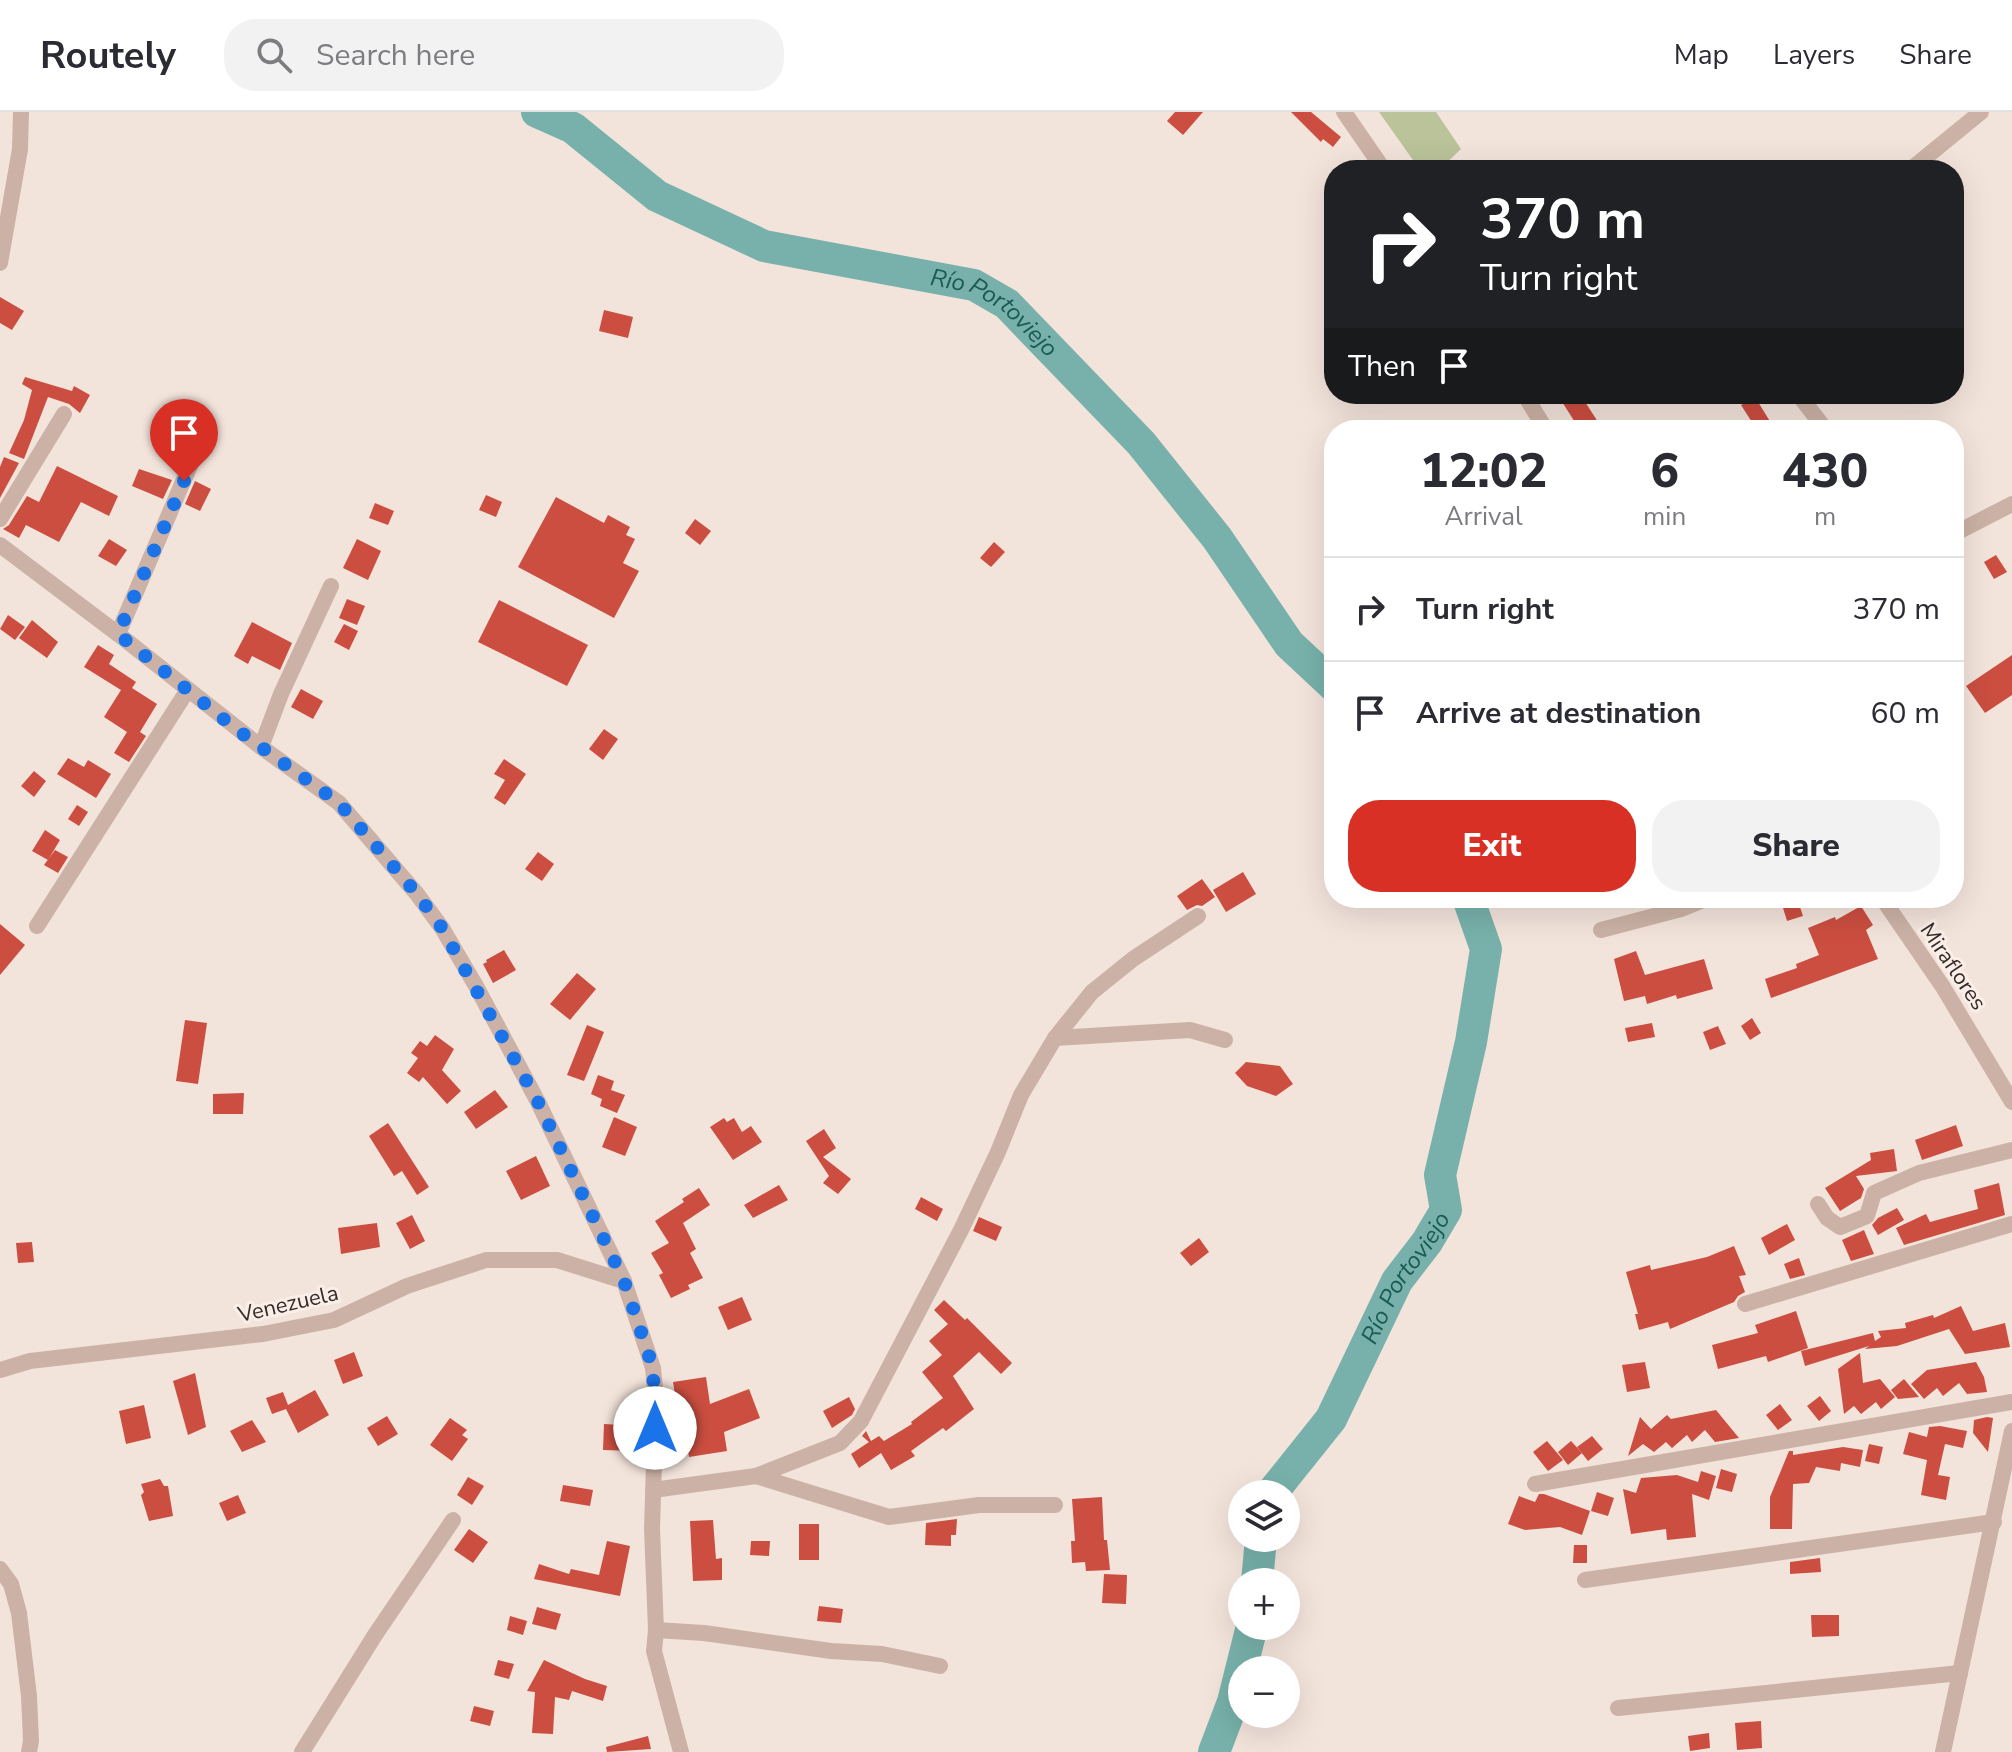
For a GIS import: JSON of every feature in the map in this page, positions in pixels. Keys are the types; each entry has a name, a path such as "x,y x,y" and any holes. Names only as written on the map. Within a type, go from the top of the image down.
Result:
{"street":[{"path":"0,263 20,149 21,112"},
{"path":"1344,112 1377,160"},
{"path":"1922,160 1981,112"},
{"path":"1806,404 1818,420"},
{"path":"0,519 64,414"},
{"path":"118,634 194,456"},
{"path":"1964,529 2012,504"},
{"path":"0,545 118,634 187,691 339,803 442,928 538,1102 624,1281 653,1368 656,1398 652,1529 654,1651 681,1752"},
{"path":"261,747 281,694 331,586"},
{"path":"37,926 187,691"},
{"path":"1601,930 1683,908"},
{"name":"Miraflores","path":"1889,908 1943,987 2012,1102"},
{"path":"653,1490 756,1476 840,1443 861,1421 961,1230 1021,1095 1055,1038 1092,992 1133,959 1198,916"},
{"path":"1055,1038 1190,1030 1225,1040"},
{"path":"1818,1204 1827,1218 1840,1227 1867,1216 1874,1193 1919,1173 2012,1150"},
{"path":"1745,1304 2012,1224"},
{"name":"Venezuela","path":"0,1370 30,1361 263,1334 334,1320 407,1286 486,1260 557,1260 624,1281"},
{"path":"1535,1484 2012,1402"},
{"path":"1943,1752 2012,1431"},
{"path":"756,1476 889,1517 979,1505 1055,1505"},
{"path":"302,1752 375,1635 453,1520"},
{"path":"1585,1580 1994,1522"},
{"path":"0,1569 11,1584 19,1613 29,1696 29,1752"},
{"path":"656,1630 704,1633 831,1651 882,1654 940,1666"},
{"path":"1618,1708 1960,1673"}],"green space":[{"path":"1379,112 1436,112 1461,149 1449,160 1413,160"}],"building":[{"path":"1175,112 1203,112 1183,135 1167,121"},
{"path":"1291,112 1311,112 1341,137 1333,147 1323,139 1321,142"},
{"path":"0,297 24,311 12,330 0,323"},
{"path":"604,310 633,317 628,338 599,331"},
{"path":"25,377 72,391 74,386 90,395 80,413 69,404 48,397 24,459 9,453 24,420 32,390 22,384"},
{"path":"1563,404 1586,404 1597,420 1574,420"},
{"path":"1759,404 1769,420 1751,420 1741,405"},
{"path":"4,457 19,463 0,498 0,467"},
{"path":"57,466 118,496 109,516 81,502 59,542 26,525 19,538 3,529 9,525 27,496 39,502"},
{"path":"139,469 172,480 163,499 132,486"},
{"path":"195,481 211,489 200,511 185,504"},
{"path":"486,495 502,502 496,517 479,510"},
{"path":"556,497 604,523 608,515 630,527 626,535 635,539 623,563 639,571 614,618 518,567"},
{"path":"375,503 394,511 388,525 369,518"},
{"path":"695,519 711,531 700,545 685,533"},
{"path":"109,539 127,550 116,566 98,556"},
{"path":"357,539 381,551 368,580 343,568"},
{"path":"994,542 1005,552 991,567 980,558"},
{"path":"1996,555 2007,572 1994,579 1984,562"},
{"path":"347,599 365,606 357,625 339,618"},
{"path":"499,600 588,645 567,686 478,642"},
{"path":"8,615 25,627 15,640 0,629"},
{"path":"32,620 58,642 47,658 19,638"},
{"path":"252,622 292,643 280,670 252,656 248,664 234,656"},
{"path":"344,624 358,631 349,650 334,642"},
{"path":"98,645 114,655 109,664 136,682 132,688 157,704 140,732 146,736 129,762 114,753 127,732 104,717 121,690 84,667"},
{"path":"2012,655 2012,695 1985,713 1966,686"},
{"path":"301,689 323,701 313,719 291,707"},
{"path":"604,729 618,739 603,760 589,749"},
{"path":"68,758 84,767 88,760 111,774 96,798 57,774"},
{"path":"504,759 526,774 505,805 494,798 505,780 494,774"},
{"path":"34,771 46,781 34,797 21,786"},
{"path":"77,805 88,812 79,826 68,819"},
{"path":"45,830 60,840 48,860 32,851"},
{"path":"55,850 68,857 58,873 44,865"},
{"path":"538,852 554,864 542,881 525,869"},
{"path":"1243,872 1256,894 1226,912 1213,890"},
{"path":"1202,879 1215,897 1202,906 1187,910 1177,896"},
{"path":"1783,908 1800,908 1803,916 1787,921"},
{"path":"1862,908 1873,925 1866,930 1878,959 1771,998 1765,979 1797,968 1796,964 1819,955 1808,928 1835,917 1836,920"},
{"path":"0,924 25,945 0,975"},
{"path":"504,950 516,970 493,983 483,964"},
{"path":"1636,951 1645,975 1704,959 1713,989 1647,1004 1645,996 1624,1001 1614,959"},
{"path":"577,973 596,989 570,1020 550,1004"},
{"path":"1752,1018 1761,1033 1750,1040 1741,1026"},
{"path":"185,1020 207,1023 198,1084 176,1081"},
{"path":"1652,1023 1655,1037 1628,1042 1625,1028"},
{"path":"587,1025 604,1032 584,1081 567,1075"},
{"path":"1718,1026 1726,1044 1710,1050 1703,1032"},
{"path":"435,1035 454,1049 442,1070 461,1091 447,1104 423,1077 419,1082 407,1073 418,1058 411,1053 420,1041 427,1046"},
{"path":"1246,1062 1280,1066 1293,1084 1276,1096 1247,1086 1235,1073"},
{"path":"598,1075 614,1081 611,1090 625,1095 617,1113 600,1106 602,1099 591,1094"},
{"path":"495,1090 508,1107 476,1129 464,1112"},
{"path":"244,1093 243,1114 213,1114 213,1094"},
{"path":"614,1117 637,1127 625,1156 602,1147"},
{"path":"724,1118 727,1122 734,1118 742,1132 751,1126 762,1142 733,1160 710,1127"},
{"path":"388,1123 429,1187 417,1195 402,1171 394,1176 369,1136"},
{"path":"1956,1125 1963,1146 1922,1160 1915,1140"},
{"path":"824,1129 836,1148 823,1157 851,1179 838,1194 823,1183 829,1176 806,1141"},
{"path":"1894,1149 1897,1171 1856,1176 1864,1189 1861,1198 1840,1211 1825,1188 1871,1160 1870,1153"},
{"path":"536,1156 550,1186 521,1200 506,1171"},
{"path":"1999,1183 2005,1215 1904,1245 1896,1228 1926,1214 1930,1222 1978,1209 1974,1190"},
{"path":"779,1185 788,1200 753,1218 744,1205"},
{"path":"699,1188 710,1205 683,1223 696,1249 690,1253 703,1278 688,1285 690,1289 671,1298 659,1275 663,1273 651,1253 669,1243 655,1221"},
{"path":"921,1197 943,1209 937,1221 915,1209"},
{"path":"1897,1208 1904,1220 1878,1235 1872,1225 1878,1218"},
{"path":"412,1215 425,1241 410,1249 396,1223"},
{"path":"979,1217 1002,1227 996,1241 973,1231"},
{"path":"377,1223 380,1247 341,1254 338,1228"},
{"path":"1787,1224 1795,1240 1769,1255 1761,1238"},
{"path":"1864,1230 1874,1254 1851,1261 1842,1240"},
{"path":"1199,1238 1209,1252 1191,1266 1180,1253"},
{"path":"32,1242 34,1262 18,1263 16,1243"},
{"path":"1734,1246 1746,1275 1739,1276 1745,1292 1734,1302 1670,1329 1668,1322 1639,1330 1635,1314 1638,1314 1626,1272 1650,1265 1651,1270 1707,1257"},
{"path":"1799,1258 1805,1275 1790,1279 1784,1264"},
{"path":"742,1297 752,1320 728,1330 718,1307"},
{"path":"944,1300 965,1320 967,1318 1012,1363 1001,1374 979,1352 953,1376 974,1409 946,1431 943,1428 911,1451 915,1456 891,1470 881,1453 859,1468 851,1454 869,1442 862,1436 866,1431 871,1441 879,1436 884,1441 912,1424 943,1398 922,1372 942,1355 929,1341 948,1324 934,1310"},
{"path":"1961,1306 1973,1331 2005,1323 2010,1347 1965,1354 1949,1329 1897,1346 1865,1349 1869,1346 1805,1366 1801,1351 1873,1333 1875,1341 1881,1337 1878,1331 1906,1328 1905,1323 1933,1315 1934,1318"},
{"path":"1796,1311 1808,1348 1768,1362 1766,1356 1718,1369 1712,1345 1758,1333 1755,1325"},
{"path":"354,1352 363,1376 343,1384 334,1360"},
{"path":"1860,1353 1863,1383 1880,1379 1895,1397 1881,1409 1876,1402 1861,1414 1854,1406 1844,1414 1838,1369"},
{"path":"1645,1362 1650,1388 1627,1392 1622,1365"},
{"path":"1976,1362 1987,1392 1967,1394 1959,1383 1943,1396 1937,1388 1924,1399 1911,1384 1927,1370"},
{"path":"195,1373 206,1427 188,1435 173,1381"},
{"path":"706,1377 710,1404 749,1389 760,1418 724,1432 727,1451 689,1457 682,1412 678,1413 673,1382"},
{"path":"1904,1379 1919,1397 1898,1399 1891,1390"},
{"path":"315,1390 329,1415 298,1433 286,1409 272,1414 266,1398 283,1392 288,1405"},
{"path":"1820,1396 1831,1411 1819,1421 1807,1406"},
{"path":"849,1397 855,1409 852,1415 832,1428 823,1411"},
{"path":"1780,1404 1792,1420 1778,1430 1766,1415"},
{"path":"144,1405 151,1438 126,1444 119,1411"},
{"path":"1716,1410 1739,1438 1715,1442 1705,1430 1692,1442 1687,1435 1672,1448 1666,1442 1654,1452 1643,1444 1628,1456 1640,1417 1651,1429 1667,1415 1671,1419"},
{"path":"387,1416 398,1434 378,1446 367,1428"},
{"path":"450,1418 467,1430 462,1435 468,1439 452,1461 430,1445"},
{"path":"1993,1418 1988,1452 1973,1433 1974,1420"},
{"path":"252,1420 266,1442 242,1452 230,1431"},
{"path":"604,1424 639,1426 637,1451 603,1450"},
{"path":"1929,1427 1967,1431 1963,1448 1945,1444 1938,1475 1950,1477 1946,1500 1921,1495 1927,1460 1903,1454 1909,1432 1927,1437"},
{"path":"1592,1436 1603,1449 1588,1461 1577,1447"},
{"path":"1547,1441 1563,1460 1548,1471 1533,1452"},
{"path":"1571,1441 1582,1453 1568,1465 1558,1452"},
{"path":"1869,1444 1883,1447 1879,1464 1865,1461"},
{"path":"1843,1447 1863,1450 1860,1467 1841,1463 1840,1471 1816,1467 1809,1483 1793,1484 1792,1529 1770,1529 1770,1497 1789,1451 1793,1451 1793,1455"},
{"path":"1721,1469 1737,1474 1732,1492 1716,1488"},
{"path":"1701,1471 1716,1476 1709,1500 1692,1494 1696,1537 1667,1540 1666,1529 1631,1534 1623,1489 1636,1493 1641,1478 1677,1475 1698,1482"},
{"path":"468,1477 484,1486 472,1505 457,1495"},
{"path":"160,1479 164,1486 168,1486 173,1516 149,1521 141,1484"},
{"path":"563,1485 593,1490 590,1506 560,1501"},
{"path":"1597,1492 1614,1498 1608,1516 1591,1511"},
{"path":"1539,1494 1590,1511 1582,1535 1560,1527 1525,1530 1508,1524 1519,1496 1535,1502"},
{"path":"238,1495 246,1513 227,1521 219,1503"},
{"path":"1102,1497 1104,1540 1107,1540 1110,1570 1086,1571 1085,1562 1072,1563 1071,1541 1075,1541 1072,1499"},
{"path":"957,1519 956,1535 951,1535 951,1546 925,1545 926,1523"},
{"path":"713,1520 716,1559 722,1558 722,1580 693,1581 690,1521"},
{"path":"799,1524 819,1524 819,1560 799,1560"},
{"path":"469,1529 488,1542 473,1563 454,1550"},
{"path":"607,1541 630,1546 620,1596 534,1579 539,1564 569,1574 571,1569 599,1575"},
{"path":"751,1541 770,1541 769,1556 750,1555"},
{"path":"1574,1545 1587,1545 1587,1563 1573,1563"},
{"path":"1820,1558 1821,1572 1790,1574 1790,1562"},
{"path":"1104,1574 1127,1575 1126,1604 1102,1603"},
{"path":"819,1606 843,1609 841,1623 817,1621"},
{"path":"537,1607 561,1614 556,1630 532,1624"},
{"path":"1811,1615 1839,1615 1839,1636 1812,1637"},
{"path":"510,1616 527,1621 523,1635 507,1630"},
{"path":"498,1660 514,1664 509,1679 494,1675"},
{"path":"544,1660 607,1686 603,1701 572,1691 569,1700 555,1697 553,1734 532,1733 535,1692 527,1691"},
{"path":"474,1706 494,1711 490,1726 470,1721"},
{"path":"1761,1721 1762,1748 1737,1750 1735,1723"},
{"path":"1709,1733 1710,1748 1690,1751 1688,1736"},
{"path":"648,1736 651,1749 607,1752 606,1747"}],"waterway":[{"name":"Río Portoviejo","path":"537,112 573,128 657,196 764,246 974,285 1007,304 1141,443 1217,538 1289,644 1324,677"},
{"name":"Río Portoviejo","path":"1282,1480 1331,1419 1397,1281 1427,1242 1446,1210 1440,1175 1471,1042 1486,949 1472,908"},
{"name":"Río Portoviejo","path":"1258,1568 1260,1552"},
{"name":"Río Portoviejo","path":"1214,1752 1233,1702 1248,1640"}],"route":[{"path":"184,481 118,634 236,729 339,803 442,928 538,1102 624,1281 653,1368 655,1428"}]}
